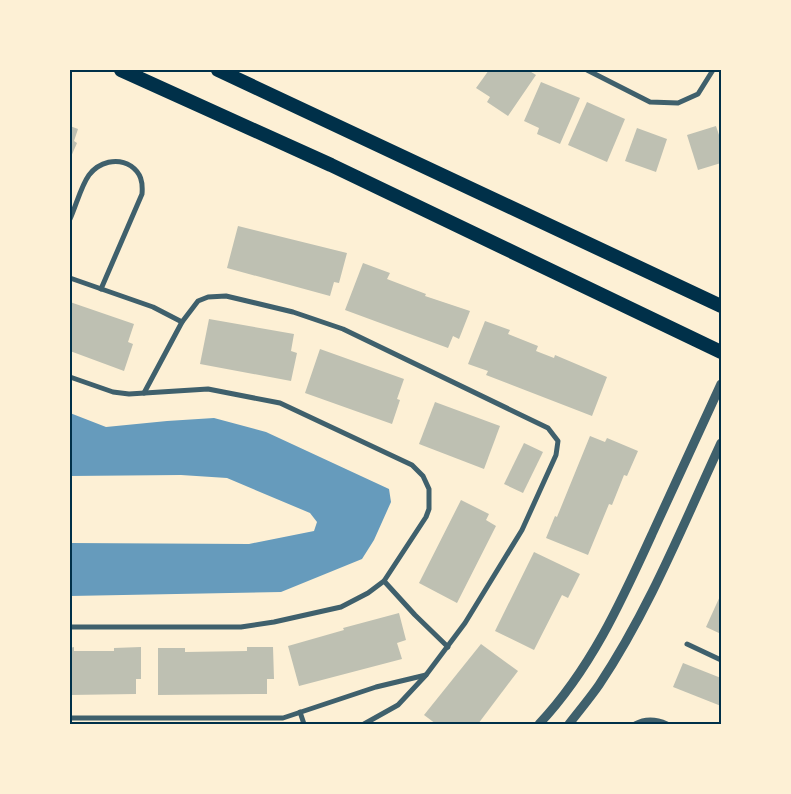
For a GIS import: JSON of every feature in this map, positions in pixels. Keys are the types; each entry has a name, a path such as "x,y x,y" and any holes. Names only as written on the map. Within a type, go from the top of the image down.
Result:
{"highway":[{"path":"121,70 330,165 721,352"},
{"path":"218,70 721,306"}],"street":[{"path":"587,70 650,102 678,103 698,94 712,70"},
{"path":"70,219 89,176 99,166 112,160 125,163 133,168 143,182 142,194 101,289"},
{"path":"70,278 153,307 182,322"},
{"path":"144,393 182,322 198,301 208,297 226,296 293,312 343,330 548,428 558,441 556,455 522,530 465,623 426,675 398,705 364,724"},
{"path":"70,377 113,392 129,394 208,389 280,404 412,465 423,476 429,489 429,509 426,517 384,581 341,607 274,622 241,627 70,627"},
{"path":"539,724 552,710 578,674 601,639 621,602 721,384"},
{"path":"569,724 598,686 648,600 721,443"},
{"path":"384,581 448,647"},
{"path":"687,644 721,660"},
{"path":"70,718 283,718 376,687 426,675"},
{"path":"300,712 304,724"},
{"path":"635,724 641,720 658,720 667,724"}],"water":[{"path":"70,413 106,427 214,418 266,432 389,489 391,502 374,540 362,559 281,592 70,596 70,543 249,544 314,531 317,522 310,513 227,478 181,475 70,476"}],"building":[{"path":"489,70 528,70 536,75 508,116 487,102 490,97 476,88"},
{"path":"541,82 580,98 560,144 537,134 539,128 524,121"},
{"path":"587,102 625,119 607,162 568,145"},
{"path":"70,126 78,129 74,141 77,143 70,159"},
{"path":"716,126 721,141 721,163 698,170 687,135"},
{"path":"637,128 667,139 656,172 625,161"},
{"path":"238,226 347,253 339,283 334,282 330,296 227,268"},
{"path":"363,263 390,273 387,279 426,294 425,296 470,311 459,339 453,336 448,348 345,310"},
{"path":"70,302 134,324 128,342 133,344 124,371 70,351"},
{"path":"209,319 294,334 291,351 297,353 291,381 200,364"},
{"path":"485,321 510,330 508,334 538,346 536,351 554,358 555,355 607,377 592,416 486,375 488,371 468,364"},
{"path":"320,349 404,379 397,399 400,400 392,424 305,393"},
{"path":"435,402 500,426 484,469 419,444"},
{"path":"590,436 605,442 607,438 638,451 627,476 624,475 612,505 609,504 588,555 546,538 555,516 557,517"},
{"path":"524,443 543,452 523,493 504,484"},
{"path":"461,500 489,514 486,520 496,526 457,603 419,583"},
{"path":"534,552 580,574 568,598 562,595 534,650 495,631"},
{"path":"721,594 721,634 706,627"},
{"path":"399,613 406,640 397,643 402,659 299,686 288,646 344,630 343,628"},
{"path":"481,644 518,671 478,724 436,724 424,715"},
{"path":"74,647 74,651 114,651 114,648 141,647 141,679 136,679 136,694 70,695 70,648"},
{"path":"247,647 273,647 274,679 267,679 267,694 158,695 158,648 185,648 185,652 247,651"},
{"path":"683,663 721,678 721,706 673,687"}]}
